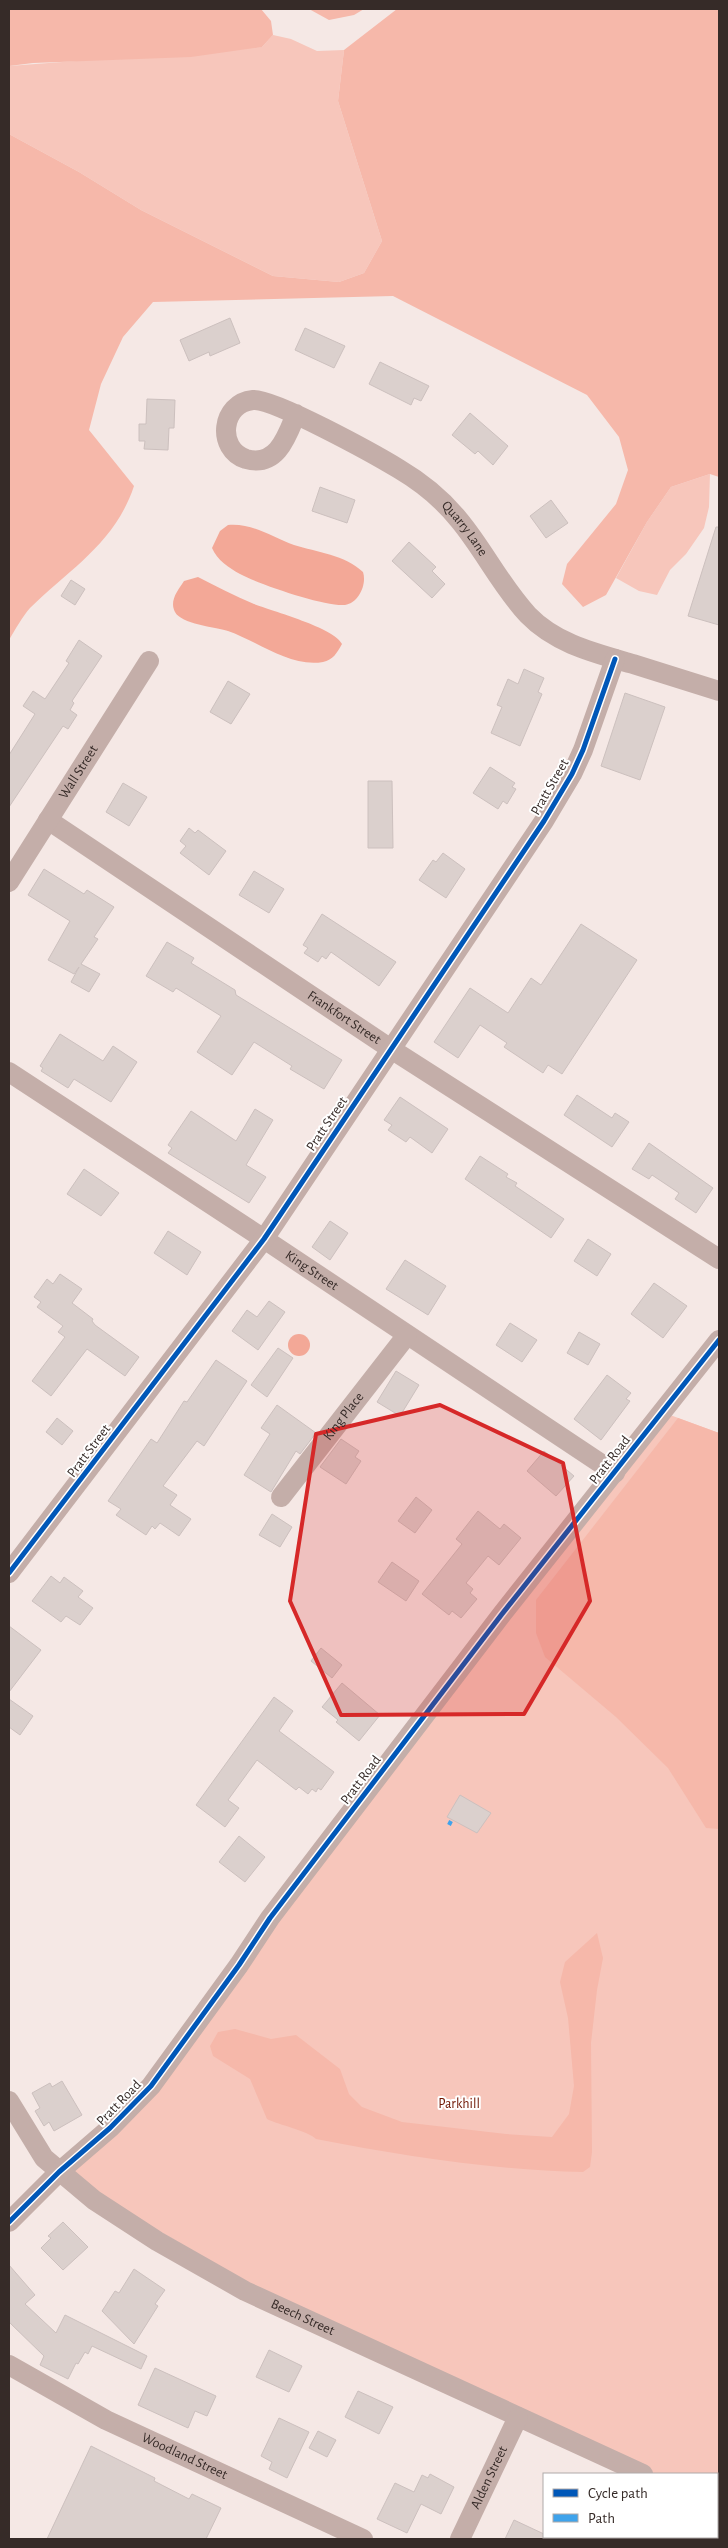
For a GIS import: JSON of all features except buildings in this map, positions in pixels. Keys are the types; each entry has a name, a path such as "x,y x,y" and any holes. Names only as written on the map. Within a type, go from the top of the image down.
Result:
{"street":[{"name":"Quarry Lane","path":"296,414 399,469 420,484 459,519 529,616 548,631 586,651 719,691"},
{"name":"Pratt Street","path":"9,1573 264,1239 562,792 582,750 615,659"},
{"name":"Wall Street","path":"9,882 149,661"},
{"name":"Frankfort Street","path":"48,820 391,1049 719,1259"},
{"name":"King Street","path":"9,1072 615,1473"},
{"name":"King Place","path":"281,1498 407,1335"},
{"name":"Pratt Road","path":"9,2222 59,2172 110,2128 151,2086 239,1965 270,1918 502,1614 719,1340"},
{"name":"Beech Street","path":"9,2101 40,2152 59,2172 94,2200 157,2241 245,2291 640,2473"},
{"name":"Woodland Street","path":"9,2365 106,2420 363,2539"},
{"name":"Alden Street","path":"460,2539 518,2417"}],"highlighted area":[{"path":"440,1405 563,1463 590,1601 524,1714 341,1715 290,1601 316,1434"}],"green space":[{"path":"273,35 291,39 317,51 344,50 338,101 382,241 364,273 339,282 273,276 141,210 79,172 9,134 9,66 262,47"},
{"path":"710,474 709,507 704,528 686,554 670,570 657,595 639,591 616,578 647,522 671,487"},
{"name":"Parkhill","path":"662,1412 719,1433 719,2510 718,2473 641,2473 329,2331 59,2172 110,2128"}],"shaded area":[{"path":"9,9 261,9 271,21 273,35 262,47 191,57 33,63 9,66"},
{"path":"309,9 364,9 354,15 329,20"},
{"path":"397,9 719,9 719,477 710,474 671,487 647,522 606,595 583,607 562,584 567,564 616,504 628,470 619,437 587,395 393,296 153,302 123,337 101,384 89,430 134,486 126,506 104,539 30,608 9,640 9,134 79,172 141,210 273,276 339,282 364,273 382,241 338,101 344,50"},
{"path":"228,525 254,528 294,545 339,558 356,566 363,572 364,577 361,592 350,604 336,605 292,594 240,574 220,560 212,548 220,531"},
{"path":"198,577 254,604 316,626 337,638 342,644 329,660 311,663 299,661 274,652 228,631 184,619 175,612 173,608 174,600 184,581"},
{"path":"299,1334 307,1337 310,1345 307,1353 299,1356 291,1353 288,1345 291,1337"},
{"path":"678,1418 719,1433 719,1829 706,1828 668,1768 616,1717 545,1657 536,1633 536,1600"},
{"path":"597,1933 603,1958 591,2043 592,2152 590,2167 583,2172 550,2171 449,2161 316,2139 307,2133 267,2119 250,2079 213,2056 210,2046 218,2032 235,2029 271,2039 296,2035 340,2069 349,2094 362,2107 402,2122 506,2134 552,2137 569,2114 574,2086 568,2018 560,1982 565,1962"}],"marked path":[{"path":"449,1825 451,1821"}],"cycle path":[{"path":"9,1573 264,1239 544,821 572,774 583,750 615,659"},
{"path":"9,2222 59,2172 110,2128 151,2086 239,1965 270,1918 502,1614 719,1340"}]}
